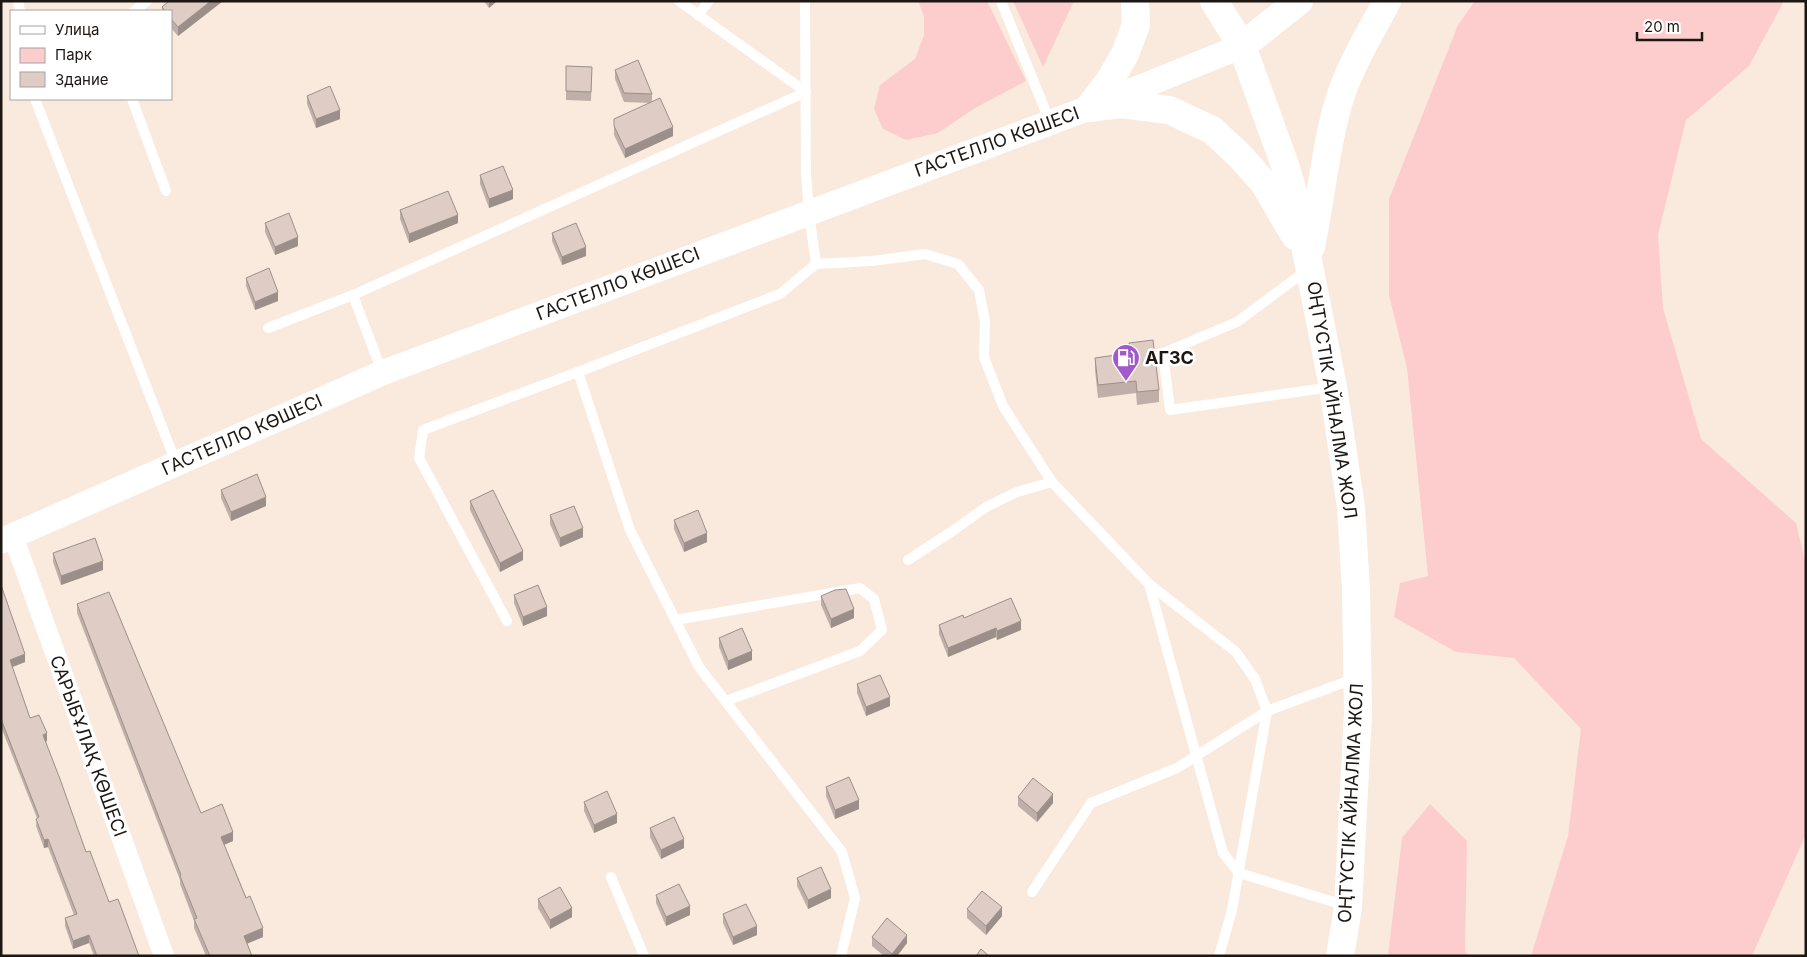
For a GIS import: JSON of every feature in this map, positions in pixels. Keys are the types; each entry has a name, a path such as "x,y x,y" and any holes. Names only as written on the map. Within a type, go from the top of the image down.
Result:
{"main road":[{"path":"1089,108 1110,80 1124,54 1136,25 1135,1"},
{"name":"ОҢТҮСТІК АЙНАЛМА ЖОЛ","path":"1214,1 1242,46 1286,168 1298,210 1334,387 1351,507 1356,590 1358,713 1348,907 1340,956"},
{"path":"1242,46 1299,1"},
{"path":"1310,263 1339,101 1354,63 1387,1"},
{"path":"1089,108 1121,104 1169,110 1212,130 1239,155 1264,183 1310,263"}],"street":[{"name":"ГАСТЕЛЛО КӨШЕСІ","path":"7,538 382,373 1089,108 1242,46"},
{"name":"САРЫБҰЛАҚ КӨШЕСІ","path":"7,538 164,956"}],"lane":[{"path":"135,10 147,1"},
{"path":"679,1 806,92"},
{"path":"698,15 709,1"},
{"path":"805,1 806,174 816,264"},
{"path":"1001,1 1050,122"},
{"path":"268,328 353,295 806,92"},
{"path":"35,100 176,463"},
{"path":"132,100 166,191"},
{"path":"507,621 419,458 423,430 780,294 816,264 872,261 925,254 958,264 979,290 985,322 984,358 1003,406 1052,482 1149,584 1236,652 1255,679 1267,711 1232,910 1219,956"},
{"path":"1310,263 1237,322 1163,353 1170,410 1334,387"},
{"path":"353,295 382,373"},
{"path":"578,372 630,530 699,667 842,852 855,898 841,956"},
{"path":"908,560 986,507 1017,492 1052,482"},
{"path":"1149,584 1223,853 1239,873 1348,907"},
{"path":"676,620 860,588 874,599 882,630 860,651 726,701"},
{"path":"1032,892 1091,803 1177,768 1267,711 1358,678"},
{"path":"611,877 644,956"}],"green space":[{"path":"918,1 987,1 1026,81 975,108 938,133 906,140 883,129 874,109 880,85 915,59 924,35 924,16"},
{"path":"1013,1 1074,1 1043,67"},
{"path":"1475,1 1777,1 1783,3 1749,66 1686,120 1658,235 1663,308 1701,439 1796,523 1806,565 1806,834 1752,956 1531,956 1568,836 1581,729 1514,658 1456,652 1394,617 1400,583 1428,576 1407,368 1389,295 1389,199 1458,25"},
{"path":"1430,804 1467,841 1465,952 1470,956 1388,956 1402,838"}],"building":[{"path":"169,1 211,1 178,27 172,20 172,10 164,10 162,7"},
{"path":"638,60 652,94 624,93 615,70"},
{"path":"566,66 592,67 591,92 566,91"},
{"path":"330,86 340,110 316,119 307,96"},
{"path":"660,98 673,127 625,149 614,126 614,119"},
{"path":"503,166 513,190 489,199 480,175"},
{"path":"448,191 458,215 409,234 400,210"},
{"path":"289,213 298,237 275,247 265,223"},
{"path":"576,223 586,247 562,257 552,233"},
{"path":"269,268 278,292 255,302 246,278"},
{"name":"АГЗС","path":"1153,340 1159,390 1137,392 1136,381 1098,385 1095,358 1130,353 1129,343"},
{"path":"257,474 266,497 231,512 221,490"},
{"path":"493,490 523,551 500,563 470,501"},
{"path":"574,506 583,528 560,538 550,515"},
{"path":"698,510 707,533 684,543 674,520"},
{"path":"95,538 103,561 61,576 53,553"},
{"path":"1,585 25,654 10,660 30,718 39,715 47,733 43,735 86,852 90,851 109,902 118,899 139,956 97,956 89,935 73,941 65,918 77,914 48,839 44,840 36,819 39,817 1,719"},
{"path":"538,585 547,607 523,617 514,595"},
{"path":"846,589 854,609 831,619 821,596 835,590"},
{"path":"109,592 201,813 222,804 233,832 221,837 246,898 250,896 263,928 244,936 252,956 210,956 194,919 197,918 77,604"},
{"path":"1011,598 1021,621 997,631 996,628 948,648 939,625 963,615 964,618"},
{"path":"742,628 752,651 728,661 719,638"},
{"path":"880,675 890,697 866,707 857,684"},
{"path":"849,777 859,800 835,810 826,787"},
{"path":"1033,778 1053,794 1037,813 1018,797"},
{"path":"607,791 617,814 594,825 584,802"},
{"path":"674,817 684,839 661,850 650,828"},
{"path":"821,867 831,889 808,900 797,878"},
{"path":"679,884 690,906 666,917 656,895"},
{"path":"560,887 572,908 550,920 538,899"},
{"path":"982,891 1002,907 986,926 967,909"},
{"path":"746,904 757,926 733,937 723,914"},
{"path":"887,918 907,935 892,954 872,937"},
{"path":"981,949 989,956 976,956"}],"place":[{"name":"АГЗС","path":"1126,382"}]}
